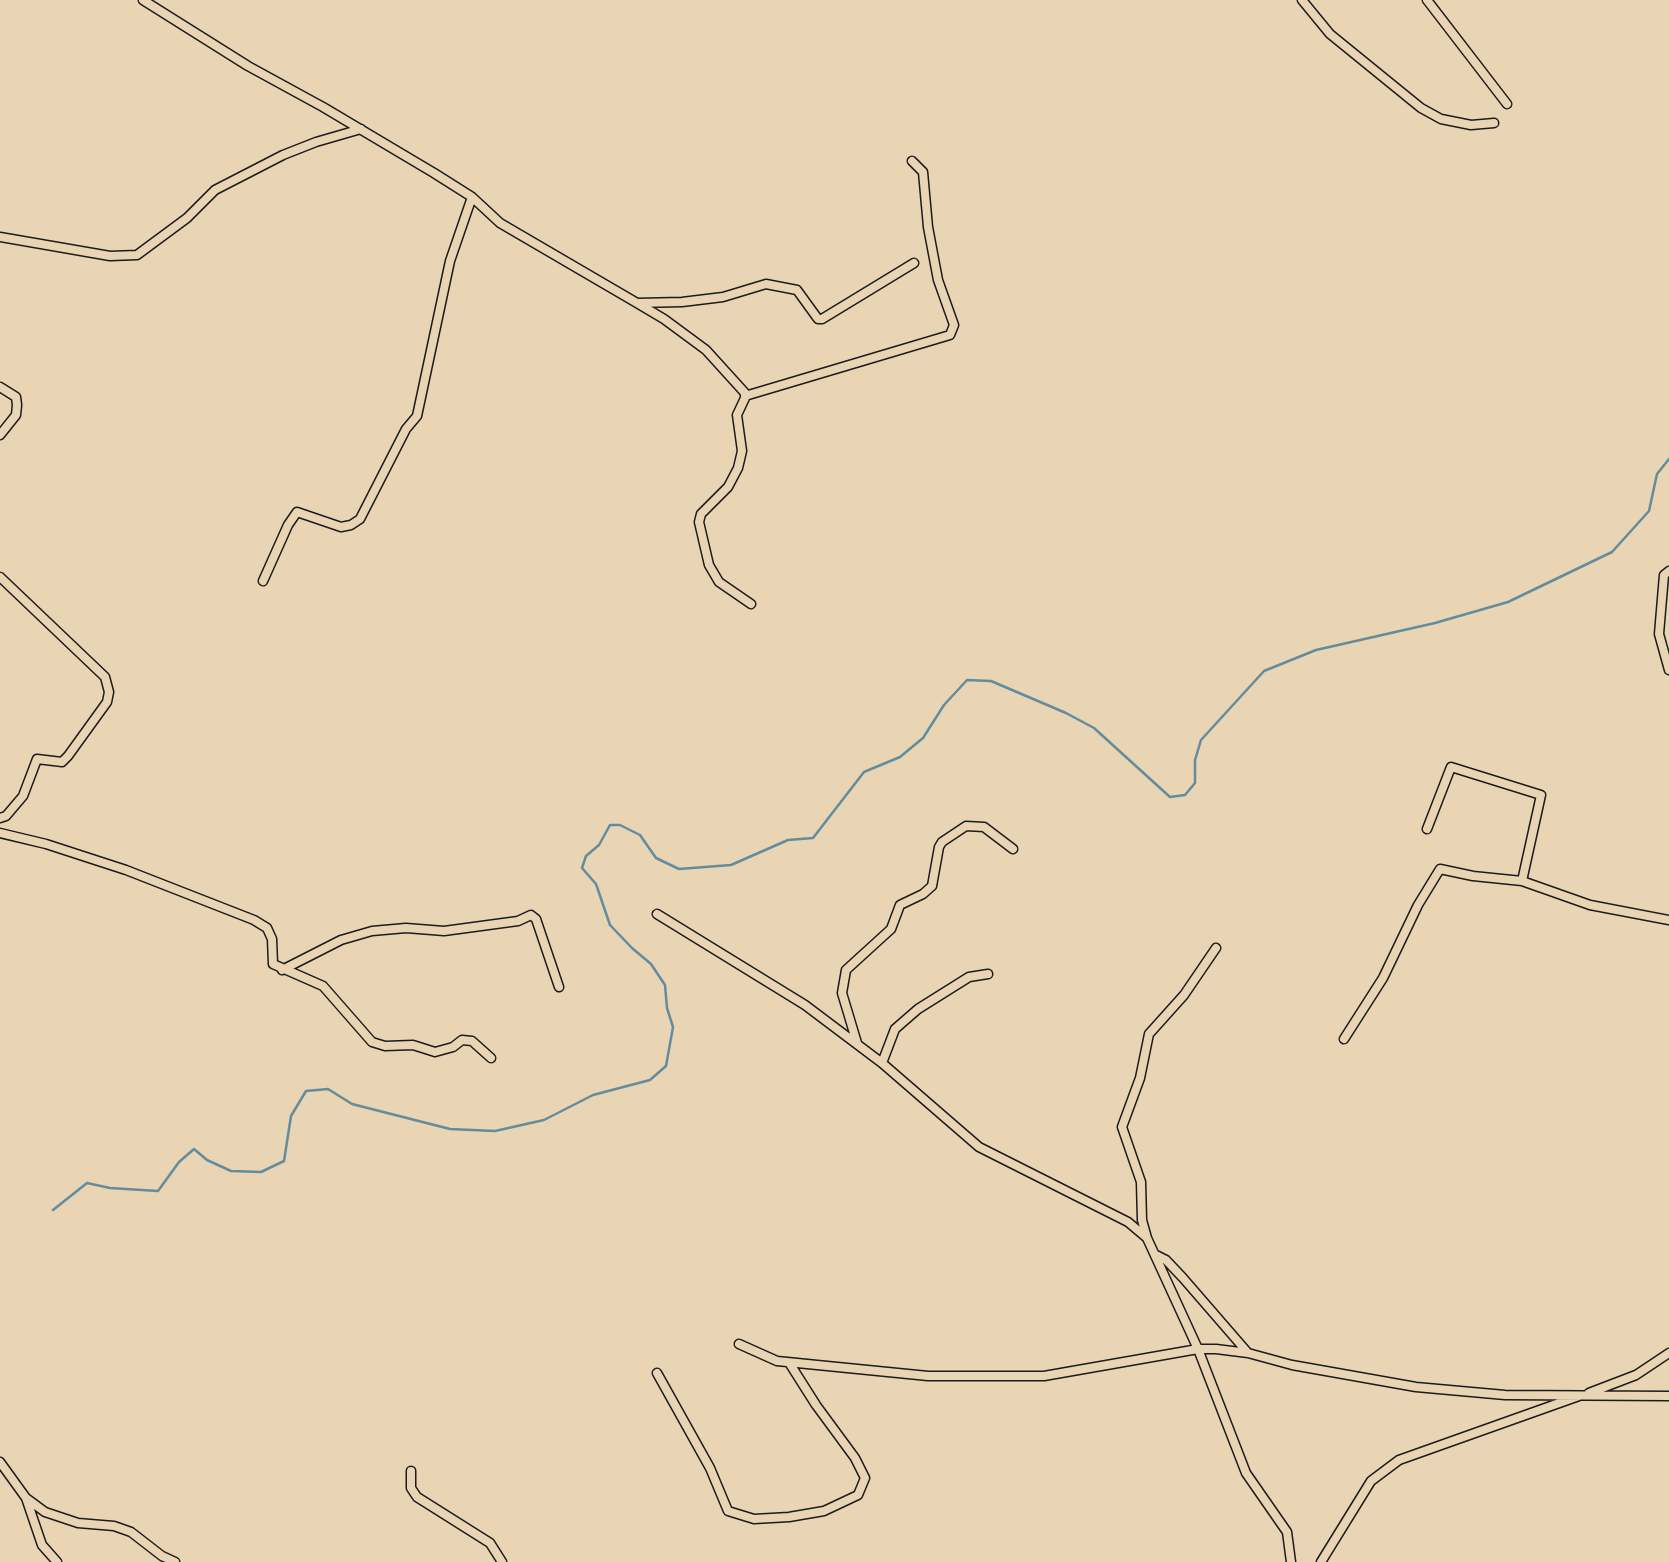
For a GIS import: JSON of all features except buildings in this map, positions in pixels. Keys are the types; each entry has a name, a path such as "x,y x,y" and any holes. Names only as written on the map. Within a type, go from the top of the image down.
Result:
{"street":[{"path":"143,0 248,66 361,129 472,197 500,223 664,319 706,350 745,396"},
{"path":"1302,0 1330,34 1422,108 1441,119 1471,125 1494,123"},
{"path":"1427,0 1507,104"},
{"path":"0,237 110,256 137,256 187,218 215,190 283,155 316,142 361,129"},
{"path":"745,396 950,335 954,326 938,280 928,227 923,172 912,161"},
{"path":"263,581 288,525 297,512 341,526 351,526 360,519 406,429 417,416 450,261 472,197"},
{"path":"637,303 682,302 723,297 766,284 797,290 818,318 822,319 914,264"},
{"path":"0,387 16,397 17,405 16,415 0,435"},
{"path":"745,396 737,415 742,451 738,468 728,487 701,514 700,522 709,565 718,582 751,604"},
{"path":"1669,571 1664,575 1659,634 1669,670"},
{"path":"0,577 105,677 109,692 107,702 68,756 62,762 38,759 22,796 6,816 0,818"},
{"path":"1427,829 1451,767 1541,795 1522,880"},
{"path":"857,1043 842,993 846,970 891,929 900,905 924,894 932,886 939,847 942,842 966,826 984,827 1012,849"},
{"path":"0,833 46,844 126,870 254,920 267,928 272,939 273,964 282,970 323,986 372,1042 385,1046 413,1045 435,1052 453,1047 462,1040 472,1041 491,1058"},
{"path":"1344,1039 1383,978 1418,905 1440,869 1473,876 1522,880 1590,905 1669,920"},
{"path":"657,914 805,1005 882,1063 979,1147 1128,1222 1148,1238"},
{"path":"282,970 341,940 372,931 406,928 444,931 518,921 531,915 536,919 559,987"},
{"path":"1216,948 1184,995 1149,1034 1140,1078 1122,1127 1141,1182 1142,1220 1148,1238 1198,1349 1246,1473 1287,1532 1291,1562"},
{"path":"882,1063 895,1029 918,1010 969,978 988,974"},
{"path":"1156,1255 1166,1260 1184,1278 1248,1352"},
{"path":"739,1344 777,1361 790,1364 928,1376 1044,1376 1198,1349 1248,1352 1292,1365 1416,1387 1505,1395 1669,1396"},
{"path":"1321,1562 1371,1481 1399,1460 1636,1375 1669,1353"},
{"path":"657,1373 710,1468 728,1511 754,1519 790,1517 824,1512 858,1495 865,1478 854,1458 816,1405 790,1364"},
{"path":"0,1462 26,1498 42,1545 57,1562"},
{"path":"411,1471 411,1488 417,1497 490,1543 502,1562"},
{"path":"26,1498 45,1512 78,1523 114,1526 131,1532 162,1556 175,1562"}],"waterway":[{"path":"53,1210 87,1183 110,1188 158,1191 179,1162 194,1149 207,1160 231,1171 261,1172 284,1161 291,1116 306,1091 328,1089 352,1104 450,1129 495,1131 544,1120 593,1095 650,1080 666,1066 673,1027 667,1008 665,985 651,964 632,948 610,925 596,884 582,868 586,856 599,845 610,825 620,825 640,835 656,858 679,869 731,865 788,840 813,838 864,772 900,757 923,738 944,705 967,680 991,681 1066,713 1094,728 1170,797 1185,795 1195,783 1195,760 1201,740 1264,671 1316,650 1435,623 1508,602 1612,552 1649,511 1657,474 1669,459"}]}
